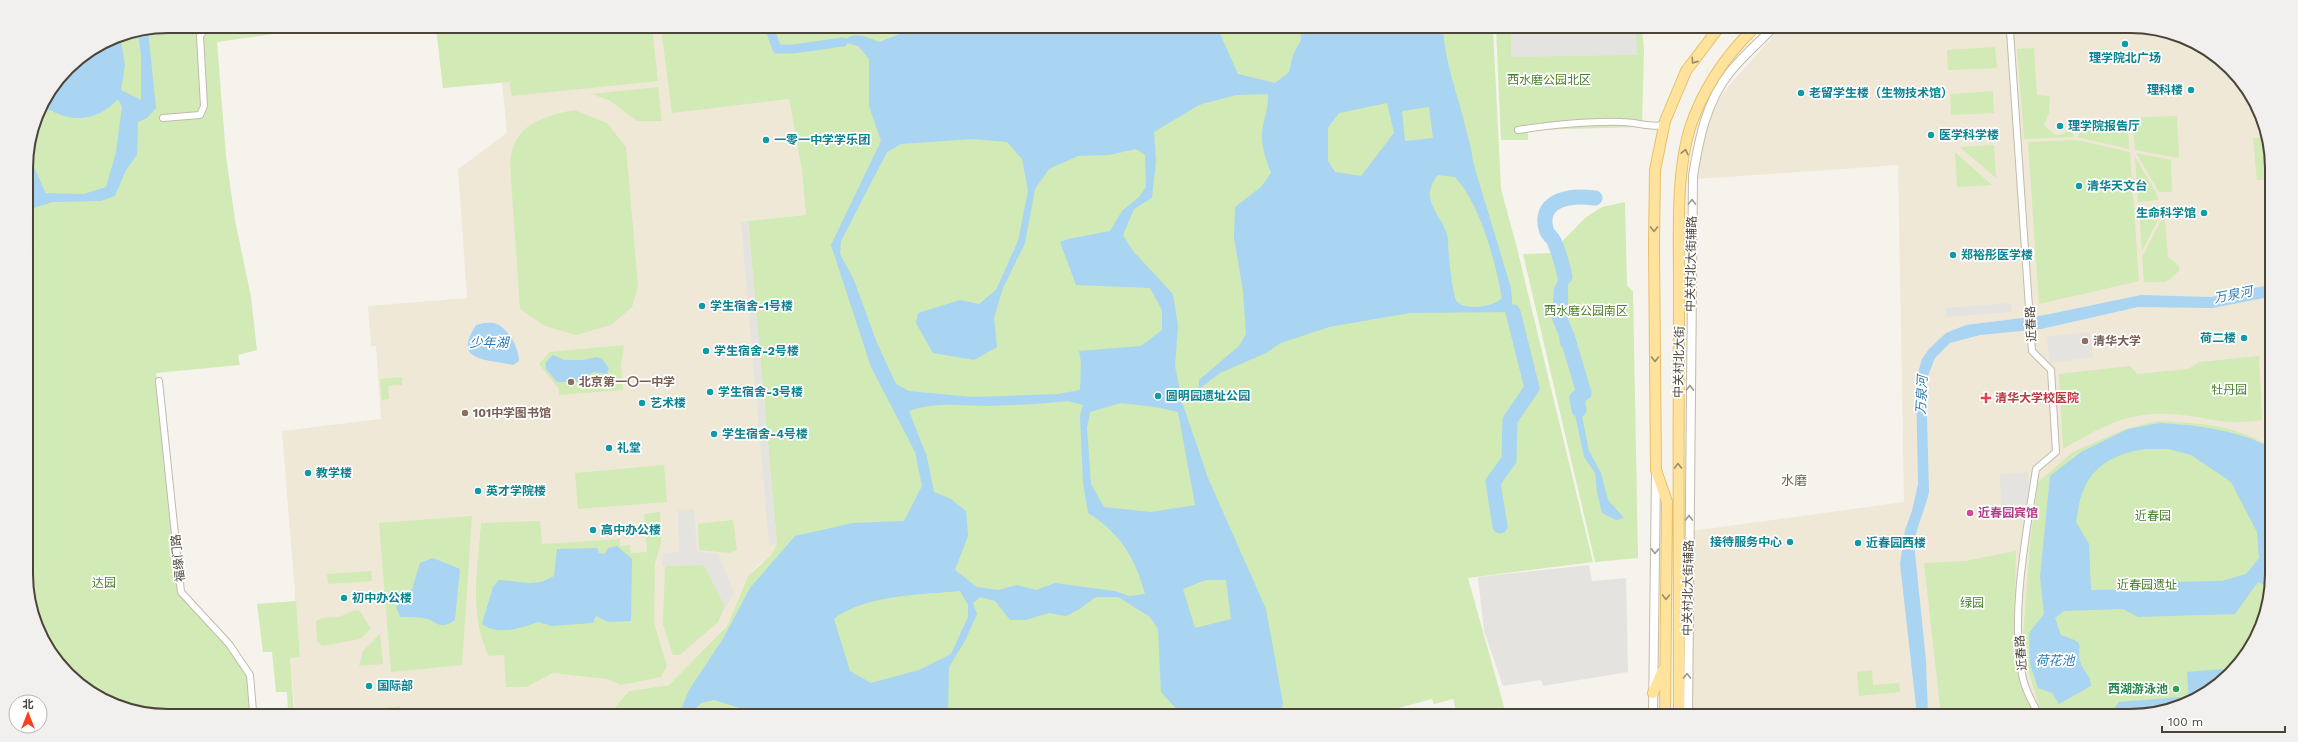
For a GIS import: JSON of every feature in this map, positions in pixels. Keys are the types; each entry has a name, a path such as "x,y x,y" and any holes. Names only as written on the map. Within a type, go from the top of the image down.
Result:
{"main road":[{"name":"中关村北大街","path":"1665,709 1666,502 1656,470 1655,177 1664,125 1686,71 1715,33"},
{"name":"中关村北大街","path":"1679,709 1678,400 1681,173 1690,128 1701,101 1719,69 1749,33"},
{"path":"1653,693 1665,666"}],"street":[{"path":"163,118 200,115 204,106 200,36 202,33"},
{"name":"中关村北大街辅路","path":"1688,709 1692,176 1700,132 1712,101 1729,73 1767,33"},
{"name":"近春路","path":"2010,33 2032,351 2051,370 2056,452 2036,469 2025,543 2019,609 2019,652 2023,679 2036,709"},
{"path":"1518,130 1621,122 1644,123 1655,128 1664,125"},
{"name":"福缘门路","path":"158,382 181,592 229,644 250,676 253,709"},
{"path":"1653,709 1656,470"}],"shaded area":[{"name":"北京第一〇一中学","path":"437,33 756,33 764,102 789,99 802,171 806,215 748,221 777,544 771,555 753,570 744,584 727,626 669,685 629,691 614,709 400,709 399,706 366,709 295,709 290,658 300,657 282,431 381,419 376,346 371,346 368,306 467,298 458,169 507,133 502,82 443,88"},
{"path":"1511,33 1636,33 1637,55 1511,57"},
{"name":"清华大学","path":"1776,33 2147,34 2182,43 2197,51 2219,67 2231,79 2251,108 2258,125 2265,159 2265,574 2264,591 2255,626 2242,649 2231,663 2212,681 2182,699 2139,709 1692,709 1692,531 1904,502 1898,165 1698,179 1701,138 1715,104 1732,82"},
{"path":"748,221 777,544 769,545 741,222"},
{"path":"2011,303 2012,312 1946,317 1945,308"},
{"path":"2090,332 2093,357 2050,363 2047,337"},
{"path":"2028,472 2029,504 2001,505 2000,474"},
{"path":"694,509 697,551 718,554 734,592 726,608 704,565 662,566 663,553 679,552 678,510"},
{"path":"1589,565 1592,581 1626,578 1628,672 1543,686 1541,680 1503,686 1484,631 1478,577"}],"green space":[{"name":"达园","path":"279,33 217,42 226,156 235,220 251,297 257,350 238,355 240,365 156,373 181,592 229,644 250,675 253,709 151,708 116,699 86,681 61,656 43,626 34,591 33,159 36,142 43,116 51,101 73,73 93,56 116,43 151,34"},
{"path":"437,33 653,33 658,81 512,96 509,82 443,88"},
{"name":"圆明园遗址公园","path":"662,33 1493,33 1501,189 1517,248 1593,562 1468,578 1505,709 1456,709 1453,699 1434,704 1432,699 1395,709 614,709 629,691 669,685 727,626 748,576 771,555 777,544 748,221 806,215 802,171 789,99 672,113"},
{"name":"西水磨公园北区","path":"1496,33 1642,33 1644,49 1642,127 1528,130 1528,140 1501,140"},
{"path":"1995,47 1997,68 1948,70 1947,50"},
{"path":"2034,48 2037,95 2050,96 2049,113 2044,125 2055,135 2064,134 2075,122 2079,126 2073,133 2074,137 2024,139 2017,49"},
{"path":"658,87 662,121 637,121 609,100 591,94"},
{"path":"1993,91 1994,113 1951,115 1950,94"},
{"path":"574,110 607,123 626,147 638,286 632,307 611,325 576,335 545,326 520,309 510,164 512,151 516,140 530,125 550,116"},
{"path":"2177,116 2179,158 2135,150 2133,125 2142,117"},
{"path":"2118,119 2128,125 2129,149 2077,137 2085,127 2085,121"},
{"path":"2261,137 2265,159 2265,180 2257,180 2253,138"},
{"path":"2077,140 2130,152 2139,281 2039,304 2028,142"},
{"path":"1994,145 1996,178 1960,147"},
{"path":"1955,152 1992,185 1957,187"},
{"path":"2136,153 2171,160 2172,192 2159,192"},
{"path":"2135,157 2157,194 2158,200 2138,202"},
{"name":"西水磨公园南区","path":"1625,202 1627,286 1633,291 1638,558 1595,562 1523,254 1551,253 1585,218 1602,207"},
{"path":"2158,207 2159,218 2142,251 2139,208"},
{"path":"2162,219 2165,219 2168,257 2179,266 2179,271 2166,282 2144,282 2142,257"},
{"path":"624,345 621,366 623,390 559,395 559,389 539,364 550,352"},
{"name":"牡丹园","path":"2259,356 2262,420 2233,422 2172,414 2141,415 2106,426 2063,449 2059,374 2130,366 2137,374 2188,369 2200,362"},
{"path":"402,377 402,385 388,386 389,399 382,400 380,379"},
{"name":"近春园遗址","path":"2156,421 2200,424 2241,433 2265,444 2265,574 2264,591 2255,626 2242,649 2219,675 2197,691 2182,699 2139,709 2040,709 2022,651 2030,543 2038,482 2073,452 2123,430"},
{"path":"664,465 667,502 578,509 575,473"},
{"path":"660,512 661,543 655,563 654,623 667,666 661,677 621,685 608,679 553,673 526,687 506,687 504,655 489,656 478,624 476,591 481,523 540,521 542,544 620,539 620,546 630,545 631,553 647,552 644,514"},
{"path":"472,516 462,665 391,672 379,523"},
{"path":"733,520 737,550 729,553 699,550 698,524"},
{"name":"绿园","path":"2016,551 2014,626 2019,681 2031,709 1940,709 1924,563 1965,561"},
{"path":"704,565 725,606 718,622 680,655 673,655 663,625 665,566"},
{"path":"371,571 372,581 328,584 327,574"},
{"path":"296,601 300,657 290,658 294,709 288,709 287,692 276,692 272,652 263,652 257,604"},
{"path":"355,610 360,611 371,629 360,639 322,646 317,641 316,621 322,618 339,617"},
{"path":"380,634 383,664 359,666 363,651"},
{"path":"1872,670 1873,685 1899,683 1900,692 1859,696 1857,672"},
{"path":"400,706 400,709 367,709"}],"water":[{"path":"902,33 1220,33 1238,74 1275,83 1289,72 1293,55 1301,40 1300,33 1443,33 1446,55 1463,116 1473,162 1511,288 1513,312 1410,313 1329,327 1281,343 1266,353 1220,373 1182,402 1208,478 1266,609 1283,703 1282,709 1176,709 1161,692 1158,629 1150,617 1118,597 1096,597 1078,610 1066,616 1049,613 1026,620 1010,620 995,601 980,597 973,603 977,614 965,641 949,667 948,709 743,709 714,700 701,703 695,709 681,709 689,690 724,637 750,588 795,536 853,523 904,521 922,486 915,452 871,367 831,245 881,141 869,106 869,59 858,46 843,42 851,36 856,35 879,42","holes":["1268,94 1262,142 1271,173 1261,187 1235,207 1234,238 1243,291 1246,334 1239,346 1199,380 1199,387 1182,401 1175,366 1178,326 1173,294 1133,251 1123,235 1134,209 1152,198 1156,161 1154,132 1199,105 1236,95","1387,103 1394,133 1361,176 1335,172 1328,161 1328,128 1339,113","1429,107 1433,138 1405,141 1402,111","972,139 1007,142 1022,159 1028,191 1018,241 996,290 979,304 960,300 918,313 916,323 933,353 974,360 997,347 994,318 1003,288 1025,243 1035,189 1049,169 1078,156 1109,155 1136,149 1145,155 1146,187 1139,197 1122,211 1110,231 1068,239 1060,242 1076,285 1150,288 1162,310 1162,330 1141,346 1079,351 1081,362 1080,390 1058,394 972,397 909,391 896,384 877,343 854,280 840,254 841,241 887,152 901,144","1438,175 1455,177 1472,203 1486,234 1502,298 1493,304 1471,307 1458,303 1456,299 1451,273 1447,234 1431,203 1430,197 1434,179","1068,401 1083,405 1080,416 1083,483 1088,513 1109,529 1125,547 1131,557 1145,594 1130,596 1114,591 1055,583 1036,590 1017,585 998,590 977,587 955,570 968,536 966,511 951,499 934,492 927,457 909,411 940,405 991,406","1121,403 1155,407 1178,412 1195,505 1151,512 1104,507 1091,484 1087,428 1090,412","1206,580 1226,580 1231,619 1195,628 1183,589","960,591 968,605 968,617 951,654 919,670 871,683 850,671 834,619 847,611 878,600 911,595"]},
{"path":"148,35 156,108 147,118 138,122 137,155 126,170 115,196 101,201 53,202 33,208 33,188 35,193 84,194 106,187 116,152 122,107 118,99 105,111 89,117 72,118 47,108 56,93 67,79 86,61 108,47 121,41 125,65 121,90 141,100 141,55 139,37"},
{"path":"1562,258 1568,279 1568,341 1574,349 1584,395 1579,401 1589,451 1601,473 1608,500 1624,518 1616,520 1602,513 1597,492 1595,473 1584,457 1572,400 1578,390 1573,364 1560,344 1558,329 1552,319 1554,288 1559,279 1558,260"},
{"name":"万泉河","path":"2265,286 2265,298 2213,308 2138,307 2041,329 1980,335 1950,343 1935,358 1926,381 1929,492 1914,543 1926,661 1928,709 1916,709 1900,564 1905,530 1912,511 1918,484 1916,380 1922,359 1929,349 1946,333 1966,325 2045,315 2141,295 2211,297"},
{"name":"少年湖","path":"495,323 506,330 515,345 519,356 519,361 513,365 475,357 470,352 468,346 470,337 476,325"},
{"path":"553,355 564,360 583,360 597,357 602,359 609,368 607,374 594,372 577,382 557,382 546,369 546,362"},
{"name":"荷花池","path":"2160,423 2216,429 2255,440 2265,445 2264,585 2258,582 2235,614 2138,617 2123,609 2064,611 2055,618 2061,635 2079,643 2079,657 2091,686 2059,704 2052,693 2038,688 2030,664 2029,633 2044,614 2040,577 2050,476 2081,452 2128,429","holes":["2145,449 2168,449 2191,455 2231,482 2257,532 2259,558 2246,574 2222,581 2168,582 2159,589 2091,590 2089,544 2076,522 2080,498 2088,481 2101,466 2108,461 2126,453"]},
{"path":"617,546 632,559 631,621 608,622 596,616 593,623 551,626 538,622 525,627 510,630 495,630 482,624 493,587 499,580 534,583 547,580 554,576 557,549 597,548 599,553 605,554 608,548"},
{"path":"433,558 460,569 455,620 445,625 441,625 423,618 400,617 396,607 401,596 412,589 420,563"},
{"name":"西湖游泳池","path":"2224,669 2212,681 2189,695 2187,672"},
{"path":"2180,697 2180,700 2147,708 2114,709 2119,702"}],"waterway":[{"path":"771,33 777,49 793,49 843,42"},
{"path":"33,183 39,197"},
{"path":"1565,277 1556,246 1546,229 1545,219 1547,211 1552,205 1568,198 1595,198"},
{"path":"1500,526 1493,482 1509,460 1510,420 1532,388 1513,312"},
{"path":"1560,319 1567,336 1584,393 1577,398 1579,410"}],"place":[{"name":"理学院北广场","path":"2125,44"},
{"name":"理科楼","path":"2191,90"},
{"name":"老留学生楼（生物技术馆）","path":"1801,93"},
{"name":"理学院报告厅","path":"2060,126"},
{"name":"医学科学楼","path":"1931,135"},
{"name":"一零一中学学乐团","path":"766,140"},
{"name":"清华天文台","path":"2079,186"},
{"name":"生命科学馆","path":"2204,213"},
{"name":"郑裕彤医学楼","path":"1953,255"},
{"name":"学生宿舍-1号楼","path":"702,306"},
{"name":"荷二楼","path":"2244,338"},
{"name":"清华大学","path":"2085,341"},
{"name":"学生宿舍-2号楼","path":"706,351"},
{"name":"北京第一〇一中学","path":"571,382"},
{"name":"学生宿舍-3号楼","path":"710,392"},
{"name":"圆明园遗址公园","path":"1158,396"},
{"name":"清华大学校医院","path":"1986,398"},
{"name":"艺术楼","path":"642,403"},
{"name":"101中学图书馆","path":"465,413"},
{"name":"学生宿舍-4号楼","path":"714,434"},
{"name":"礼堂","path":"609,448"},
{"name":"教学楼","path":"308,473"},
{"name":"英才学院楼","path":"478,491"},
{"name":"近春园宾馆","path":"1970,513"},
{"name":"高中办公楼","path":"593,530"},
{"name":"接待服务中心","path":"1790,542"},
{"name":"近春园西楼","path":"1858,543"},
{"name":"初中办公楼","path":"344,598"},
{"name":"国际部","path":"369,686"},
{"name":"西湖游泳池","path":"2176,689"}],"district":[{"name":"水磨","path":"1794,480"}],"park label":[{"name":"近春园","path":"2153,516"}]}
